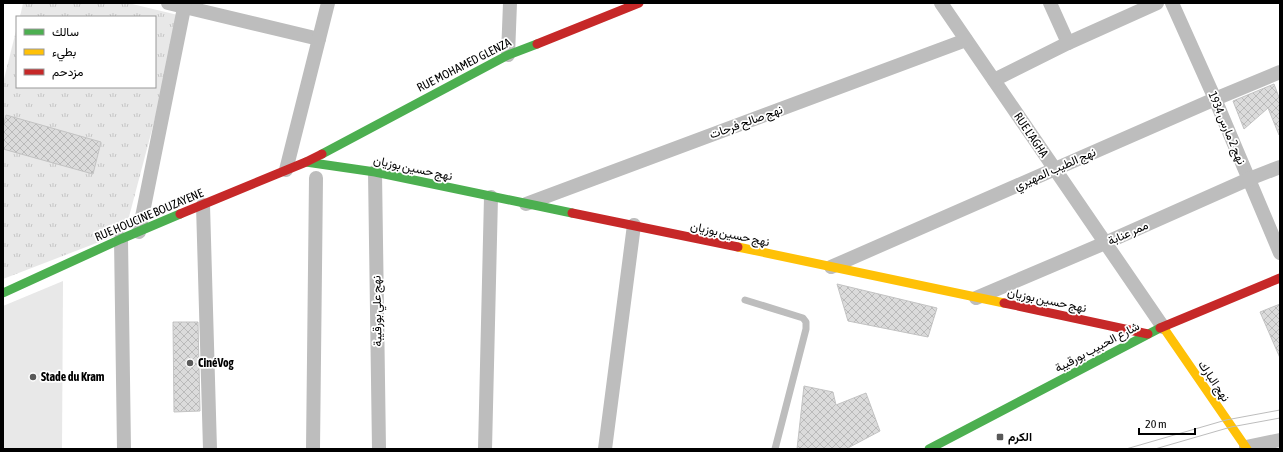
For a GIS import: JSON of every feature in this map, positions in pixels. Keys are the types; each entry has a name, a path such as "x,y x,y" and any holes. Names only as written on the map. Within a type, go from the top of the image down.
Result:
{"street":[{"path":"168,3 185,5 319,39"},
{"path":"286,170 328,3"},
{"path":"508,55 510,3"},
{"name":"RUE MOHAMED GLENZA","path":"306,162 508,55 638,3"},
{"name":"RUE L'AGHA","path":"941,3 1163,326"},
{"path":"1050,3 1068,43"},
{"path":"994,80 1068,43 1157,3"},
{"name":"نهج 2 مارس 1934","path":"1172,3 1215,99 1280,253"},
{"path":"139,232 185,5"},
{"name":"نهج صالح فرحات","path":"525,204 966,40"},
{"name":"نهج الطيب المهيري","path":"830,268 1054,169 1280,72"},
{"name":"RUE HOUCINE BOUZAYENE","path":"3,293 121,239 306,162"},
{"name":"نهج حسين بوزيان","path":"306,162 375,172 525,204 634,225 830,268 1148,334"},
{"name":"ممر عنابة","path":"976,298 1249,179 1280,167"},
{"name":"نهج علي بورقيبة","path":"375,172 378,449"},
{"path":"313,449 316,178"},
{"path":"485,449 491,197"},
{"path":"203,205 210,449"},
{"path":"605,449 634,225"},
{"path":"121,239 124,449"},
{"name":"شارع الحبيب بورقيبة","path":"929,449 1163,326 1280,278"},
{"name":"نهج البارك","path":"1163,326 1231,427 1247,448"},
{"path":"1247,448 1280,440"}],"lane":[{"path":"745,300 803,318 806,322 806,329 775,449"}],"green space":[{"path":"23,3 128,3 182,16 125,232 3,279 3,83 16,31 16,88 156,88 156,16 20,16"},
{"name":"Stade du Kram","path":"63,281 62,449 3,449 3,306"}],"building":[{"path":"1274,84 1280,100 1280,134 1279,135 1268,108 1244,129 1233,101"},
{"path":"6,115 101,142 93,174 3,149 3,127"},
{"path":"837,284 937,308 928,337 848,321"},
{"path":"1280,304 1280,358 1260,312"},
{"path":"173,322 198,322 200,411 174,412"},
{"path":"804,386 833,392 836,405 866,393 880,431 846,449 797,449"}],"tram line":[{"path":"1126,449 1226,420 1280,410"},
{"path":"1155,449 1231,427 1280,418"}],"traffic: fast":[{"path":"322,154 508,55 537,44"},
{"path":"306,162 375,172 572,213"},
{"path":"3,293 121,239 180,214"},
{"path":"929,449 1160,328"}],"traffic: slow":[{"path":"738,247 1004,303"},
{"path":"1163,327 1247,449"}],"traffic: jam":[{"path":"537,44 639,3"},
{"path":"180,214 322,154"},
{"path":"572,213 738,247"},
{"path":"1160,328 1280,278"},
{"path":"1004,303 1148,334"}],"place":[{"name":"CinéVog","path":"190,363"},
{"name":"Stade du Kram","path":"33,377"},
{"name":"الكرم","path":"1000,437"}]}
